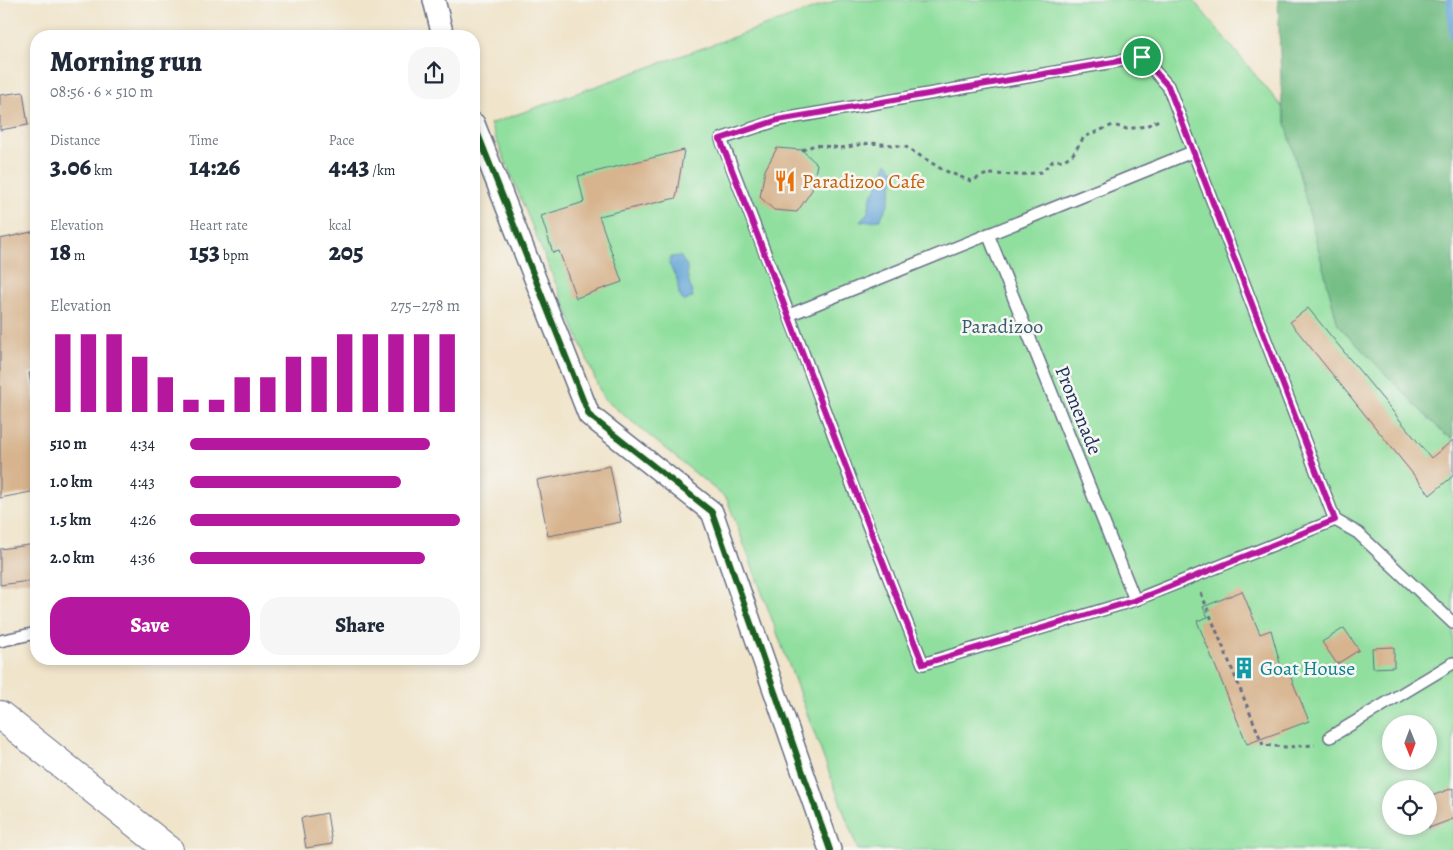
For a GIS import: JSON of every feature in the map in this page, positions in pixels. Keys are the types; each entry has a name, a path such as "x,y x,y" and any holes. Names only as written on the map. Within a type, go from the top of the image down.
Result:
{"main road":[{"path":"0,715 169,850"}],"street":[{"path":"434,0 442,30"},
{"path":"480,139 590,414 712,512 830,850"}],"lane":[{"path":"1335,520 1136,600 923,664 856,495 789,315 720,139 778,120 1142,57 1168,86 1335,520 1358,533 1453,623"},
{"path":"789,315 1192,152"},
{"name":"Promenade","path":"988,234 1136,600"},
{"path":"0,641 30,634"},
{"path":"1330,737 1453,663"}],"path":[{"path":"802,150 815,145 841,148 870,143 906,147 943,170 971,181 987,174 1019,175 1041,172 1053,161 1064,160 1073,154 1084,137 1113,125 1127,129 1146,126 1177,112"},
{"path":"1194,576 1263,745 1312,746 1330,737"}],"green space":[{"name":"Paradizoo","path":"837,0 1193,0 1282,107 1338,325 1444,434 1453,438 1453,850 858,850 727,499 603,398 490,124"},
{"path":"1278,0 1453,0 1453,438 1444,434 1338,325 1282,107"}],"water":[{"path":"887,162 895,172 889,202 880,220 860,222 868,212 871,196 876,189"},
{"path":"680,256 687,266 693,297 684,302 679,294 677,279 669,264 671,257"}],"building":[{"path":"23,92 28,125 0,130 0,95"},
{"path":"777,148 802,150 817,164 812,190 797,212 774,210 760,197 765,170"},
{"path":"684,150 676,198 599,216 622,282 576,298 559,251 553,253 541,216 584,202 578,176"},
{"path":"30,232 30,492 0,498 0,239"},
{"path":"1308,308 1431,458 1453,440 1453,476 1430,495 1290,322"},
{"path":"610,466 621,522 548,536 537,480"},
{"path":"30,545 30,581 0,585 0,549"},
{"name":"Goat House","path":"1242,591 1260,634 1271,630 1281,667 1286,666 1309,721 1247,744 1197,621 1208,617 1203,607"},
{"path":"1344,628 1359,650 1337,664 1322,642"},
{"path":"1394,647 1394,667 1373,668 1372,648"},
{"path":"1453,788 1453,819 1437,825 1437,794"},
{"path":"327,813 332,844 306,848 301,818"}],"waterway":[{"path":"1450,0 1453,36"}],"cycle path":[{"path":"480,139 589,415 712,512 830,850"}],"place":[{"name":"Paradizoo Cafe","path":"785,181"},
{"name":"Goat House","path":"1244,668"}],"route":[{"path":"1142,57 1168,86 1335,520 1136,600 923,664 856,495 789,315 720,139 778,120 1142,57"}]}
